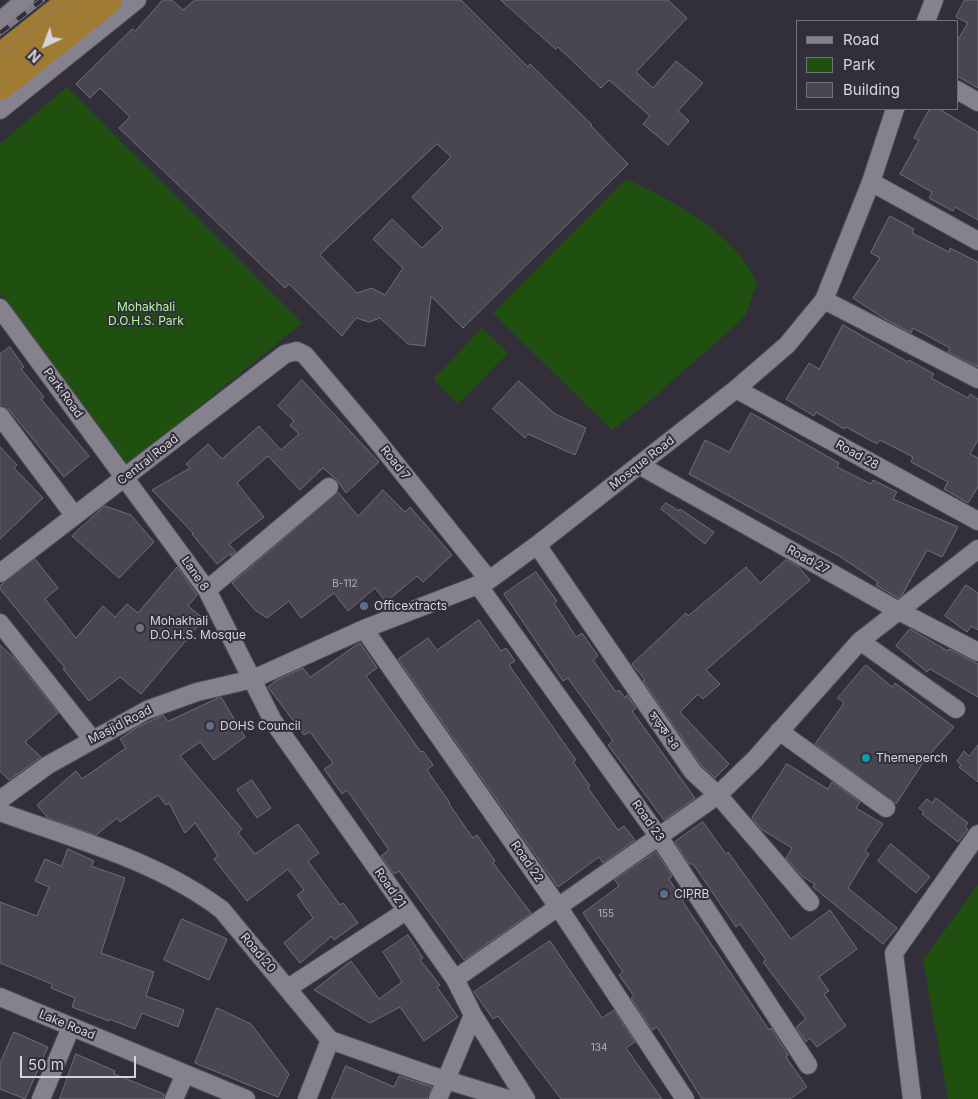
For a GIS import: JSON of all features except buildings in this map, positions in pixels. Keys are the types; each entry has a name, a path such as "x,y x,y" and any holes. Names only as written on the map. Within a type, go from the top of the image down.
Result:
{"highway":[{"path":"0,58 73,0"},
{"path":"0,86 108,0"}],"street":[{"path":"0,21 26,0"},
{"path":"0,110 138,0"},
{"path":"926,20 934,0"},
{"path":"958,91 978,102"},
{"name":"Mosque Road","path":"252,679 364,628 483,582 537,545 736,389 787,346 824,300 871,182 896,110"},
{"path":"871,182 978,242"},
{"path":"824,300 978,379"},
{"name":"Park Road","path":"0,308 126,478"},
{"name":"Central Road","path":"0,573 285,354 297,351"},
{"name":"Road 7","path":"297,351 306,355 366,427 483,582"},
{"name":"Road 28","path":"736,389 978,520"},
{"path":"0,416 74,515"},
{"name":"Road 27","path":"640,465 899,611 978,652"},
{"name":"Lane 8","path":"126,478 207,590 252,679"},
{"path":"207,590 329,487"},
{"name":"সড়ক ২৪","path":"537,545 693,772 718,795 810,902"},
{"path":"454,979 718,795 860,642 978,549"},
{"name":"Road 23","path":"483,582 659,837 808,1065"},
{"path":"0,623 92,739"},
{"name":"Road 22","path":"364,628 558,908 685,1099"},
{"path":"860,642 956,709"},
{"name":"Masjid Road","path":"0,800 48,765 146,710 197,692 252,679"},
{"name":"Road 21","path":"252,679 273,721 454,979 473,1015 526,1099"},
{"path":"779,731 886,808"},
{"name":"Road 20","path":"0,812 161,872 205,897 222,910 330,1040"},
{"path":"912,1099 894,953 978,834"},
{"path":"288,988 406,911"},
{"name":"Lake Road","path":"0,997 246,1099"},
{"path":"438,1099 473,1015"},
{"path":"41,1099 70,1026"},
{"path":"307,1099 330,1040 508,1099"},
{"path":"174,1099 185,1074"}],"green space":[{"name":"Mohakhali D.O.H.S. Park","path":"67,87 302,323 128,465 0,293 0,144"},
{"path":"626,179 663,197 701,220 734,249 747,265 757,282 746,314 737,324 647,403 612,430 493,313"},
{"path":"482,328 508,353 458,404 433,379"},
{"path":"978,885 978,1099 948,1099 923,960"}],"tram line":[{"path":"0,52 67,0"}],"railway":[{"path":"0,33 42,0"}],"place":[{"name":"Officextracts","path":"364,606"},
{"name":"Mohakhali D.O.H.S. Mosque","path":"140,628"},
{"name":"DOHS Council","path":"210,726"},
{"name":"Themeperch","path":"866,758"},
{"name":"CIPRB","path":"664,894"}]}
